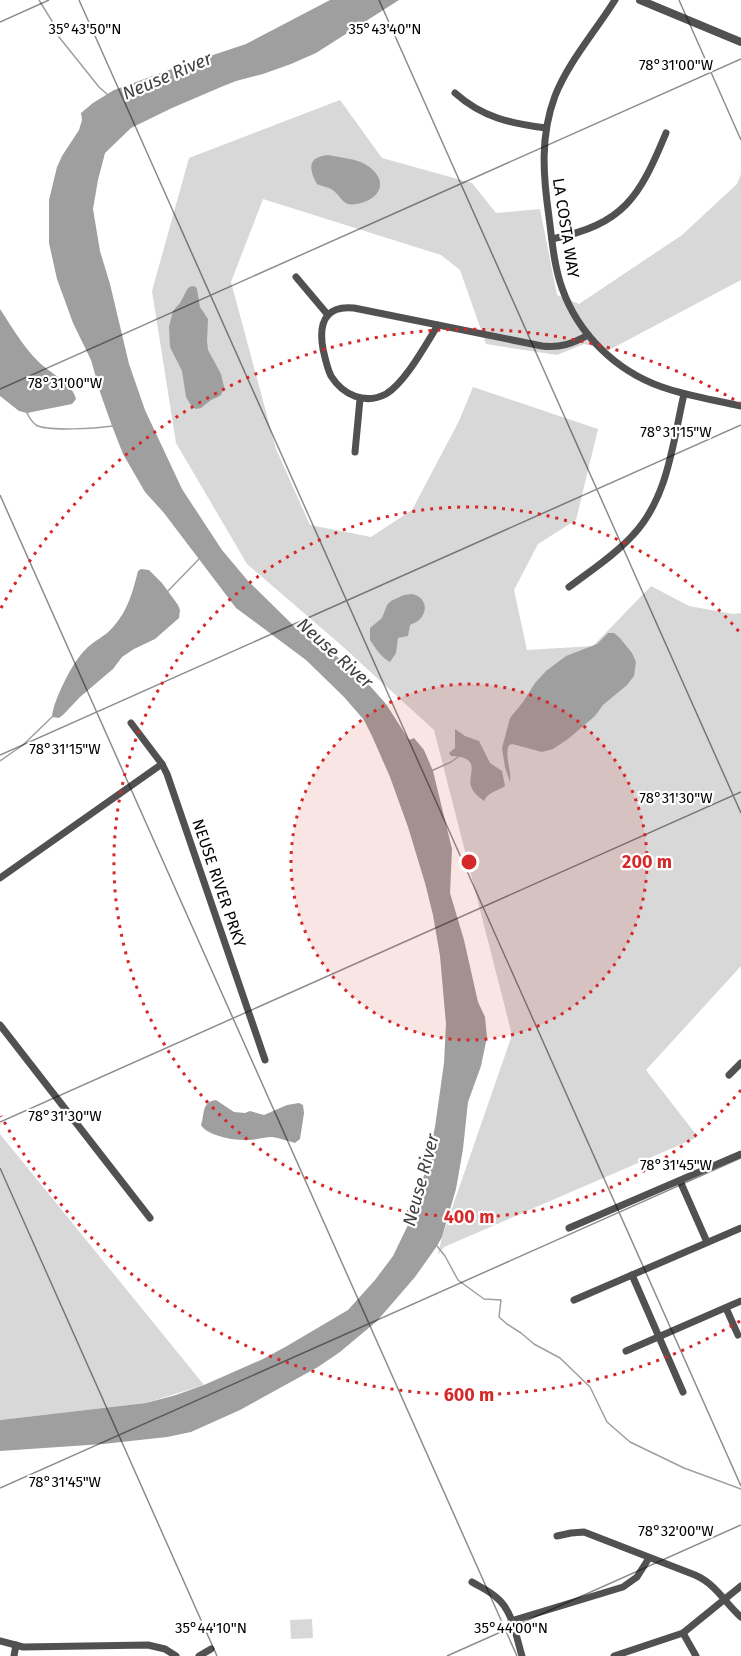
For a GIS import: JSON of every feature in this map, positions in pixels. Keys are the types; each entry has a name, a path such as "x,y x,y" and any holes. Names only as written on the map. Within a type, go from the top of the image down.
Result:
{"street":[{"name":"LA COSTA WAY","path":"615,0 566,73 555,97 546,128 543,174 562,290 572,311 588,335 606,354 634,375 652,384 684,394 741,406"},
{"path":"640,0 741,42"},
{"path":"455,93 473,107 492,117 546,128"},
{"path":"552,239 591,228 619,211 642,186 666,133"},
{"path":"296,277 328,315"},
{"path":"438,325 392,389 378,397 360,399 343,390 328,370 321,333 328,315 339,308 354,308 552,347 571,344 588,335"},
{"path":"569,587 626,543 654,508 664,480 684,394"},
{"path":"355,452 360,399"},
{"name":"NEUSE RIVER PRKY","path":"131,723 162,764 265,1060"},
{"path":"0,878 162,764"},
{"path":"0,1025 150,1218"},
{"path":"729,1075 741,1063"},
{"path":"569,1228 741,1154"},
{"path":"680,1180 707,1242"},
{"path":"574,1300 741,1228"},
{"path":"632,1275 683,1392"},
{"path":"626,1351 741,1301"},
{"path":"726,1308 738,1335"},
{"path":"557,1536 584,1532 706,1580 741,1617"},
{"path":"511,1621 623,1587 638,1577 649,1558"},
{"path":"472,1582 497,1597 506,1609 522,1656"},
{"path":"614,1656 683,1633 741,1586"},
{"path":"683,1633 696,1656"},
{"path":"0,1641 23,1647 148,1645 165,1649 176,1656"},
{"path":"14,1656 16,1645"},
{"path":"82,1646 83,1656"},
{"path":"199,1656 211,1649"}],"shaded area":[{"path":"340,100 382,158 472,183 496,213 540,209 557,295 579,304 682,235 737,184 741,174 741,280 609,350 584,344 557,355 486,344 460,270 441,255 263,199 231,282 276,449 310,525 371,537 412,510 459,421 473,387 598,429 576,520 538,544 514,590 527,650 593,646 651,586 689,606 733,614 741,613 741,966 646,1070 698,1137 444,1247 438,1255 442,1237 512,1035 434,730 341,645 247,564 176,443 152,291 189,158"},
{"path":"0,1134 204,1385 146,1403 0,1420"},
{"path":"312,1619 313,1638 291,1639 290,1620"}],"water":[{"name":"Neuse River","path":"330,0 399,0 316,53 291,64 221,87 131,128 105,153 93,209 100,251 129,364 145,410 182,489 222,550 248,581 295,627 346,663 371,687 386,704 409,740 414,738 424,750 433,771 452,849 450,893 464,940 478,1002 485,1017 487,1037 481,1066 468,1102 456,1189 442,1237 415,1277 377,1321 318,1367 240,1410 191,1432 103,1444 0,1451 0,1420 146,1403 176,1395 263,1359 348,1310 393,1256 408,1225 425,1172 435,1127 444,1063 446,1024 440,956 425,883 390,777 364,720 306,660 236,608 164,513 145,492 123,454 112,426 91,360 73,323 57,279 49,243 49,200 57,167 79,130 82,120 81,113 114,90 246,44"},
{"path":"328,155 363,163 374,171 378,176 380,187 374,197 350,204 344,202 332,190 317,184 311,169 313,161"},
{"path":"192,286 197,289 200,307 208,319 208,350 221,374 224,387 221,395 196,409 186,397 182,371 170,347 169,327 173,311 188,288"},
{"path":"0,309 33,356 72,390 76,399 72,404 27,413 19,411 0,396"},
{"path":"149,570 162,583 178,605 179,618 155,639 122,657 113,669 59,718 52,717 60,692 75,663 88,647 107,633 119,620 129,600 138,571"},
{"path":"412,594 423,601 424,613 418,621 410,625 408,636 398,638 396,653 390,662 381,655 370,640 370,628 382,618 391,601"},
{"path":"608,633 614,633 620,638 632,653 636,662 634,676 603,705 595,716 553,749 542,752 509,745 507,754 510,782 502,748 510,718 546,671 566,656 597,644"},
{"path":"455,729 479,741 490,763 502,771 505,786 484,801 471,786 472,768 469,761 463,757 451,756 449,753 455,748"},
{"path":"216,1100 234,1112 250,1111 264,1115 287,1105 299,1103 303,1105 304,1113 300,1139 295,1143 272,1137 237,1140 209,1132 201,1125 206,1106"}],"waterway":[{"path":"39,0 59,37 108,95"},
{"path":"28,412 33,422 42,427 73,429 113,426"},
{"path":"167,592 199,559"},
{"path":"0,761 23,745 52,717"},
{"path":"431,771 458,757"},
{"path":"437,1246 458,1280 484,1299 501,1300 499,1317 534,1344 560,1358 590,1387 607,1422 630,1442 684,1468 741,1489"}]}
